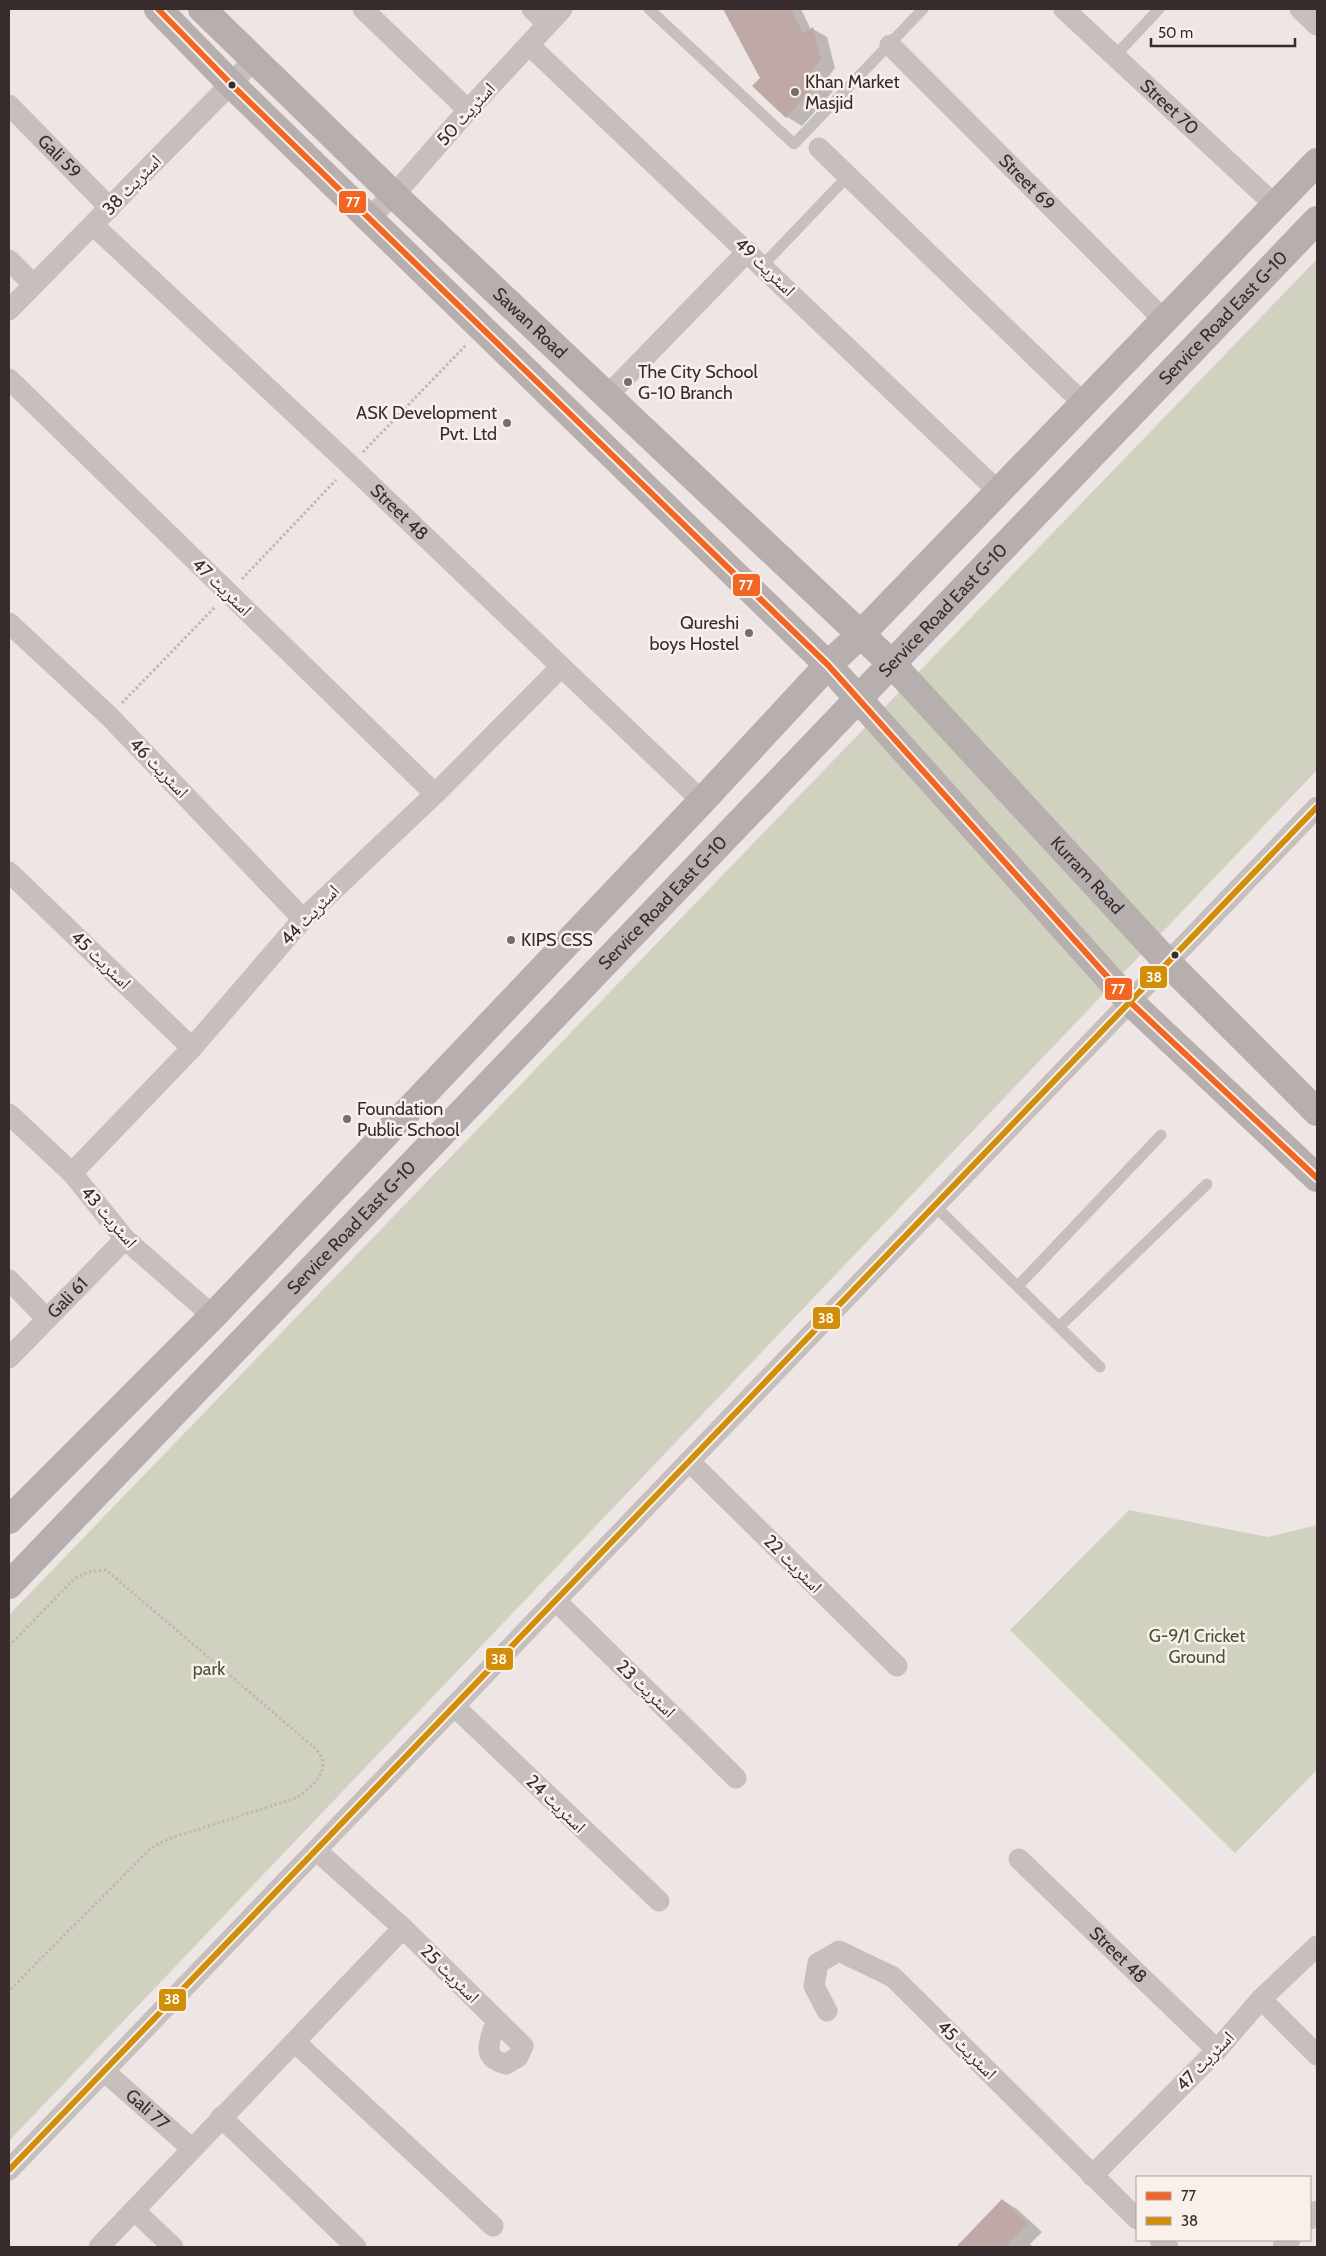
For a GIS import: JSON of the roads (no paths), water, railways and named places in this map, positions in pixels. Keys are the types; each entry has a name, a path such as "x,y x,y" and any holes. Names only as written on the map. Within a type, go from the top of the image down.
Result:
{"main road":[{"name":"Sawan Road","path":"158,9 231,84 828,665 1130,1002"},
{"name":"Sawan Road","path":"202,9 394,195 860,635"},
{"path":"9,1520 213,1316 702,801 828,665 860,635 1317,162"},
{"name":"Service Road East G-10","path":"9,1585 1317,220"},
{"name":"Kurram Road","path":"860,635 892,664 1168,963 1317,1112"},
{"path":"1130,1002 1317,1178"}],"street":[{"path":"362,9 468,110"},
{"name":"Street 70","path":"1064,9 1275,205"},
{"path":"1300,9 1317,25"},
{"name":"اسٹریٹ 50","path":"369,217 394,195 468,110 530,45 547,14"},
{"name":"اسٹریٹ 49","path":"530,45 999,492"},
{"name":"Street 69","path":"890,45 1164,320"},
{"name":"اسٹریٹ 38","path":"9,310 254,59"},
{"name":"Gali 59","path":"9,105 110,208"},
{"path":"819,148 1084,404"},
{"name":"Street 48","path":"93,225 350,465 702,801"},
{"path":"607,396 755,258"},
{"path":"9,260 33,284"},
{"name":"اسٹریٹ 47","path":"9,379 435,794"},
{"name":"اسٹریٹ 46","path":"9,623 109,716 303,919"},
{"name":"اسٹریٹ 44","path":"72,1173 192,1048 303,919 435,794 561,667"},
{"path":"9,2170 1317,807"},
{"name":"اسٹریٹ 45","path":"9,872 192,1048"},
{"name":"اسٹریٹ 43","path":"9,1114 72,1173 125,1239 213,1316"},
{"name":"Gali 61","path":"9,1358 125,1239"},
{"path":"9,1280 47,1319"},
{"name":"اسٹریٹ 22","path":"689,1461 897,1666"},
{"name":"اسٹریٹ 23","path":"555,1600 736,1778"},
{"name":"اسٹریٹ 24","path":"454,1706 659,1901"},
{"name":"اسٹریٹ 25","path":"316,1850 402,1928 523,2046 518,2056 511,2063 496,2062 490,2057 488,2048 490,2038 493,2030 499,2026"},
{"name":"Street 48","path":"1019,1859 1217,2050"},
{"path":"99,2247 402,1928"},
{"name":"اسٹریٹ 47","path":"1092,2176 1217,2050 1261,1999 1317,1946"},
{"name":"اسٹریٹ 45","path":"827,2011 814,1986 818,1963 839,1951 893,1977 1136,2218"},
{"path":"1261,1999 1317,2055"},
{"path":"294,2042 492,2226"},
{"name":"Gali 77","path":"104,2071 192,2148"},
{"path":"221,2117 356,2247"},
{"path":"134,2210 173,2247"}],"lane":[{"path":"649,9 794,144 923,9"},
{"path":"1115,56 1159,9"},
{"path":"755,258 848,176"},
{"path":"1018,1286 1161,1135"},
{"path":"1060,1326 1208,1184"},
{"path":"934,1206 1060,1326 1100,1367"}],"place":[{"name":"Khan Market Masjid","path":"795,92"},
{"name":"The City School G-10 Branch","path":"628,382"},
{"name":"ASK Development Pvt. Ltd","path":"507,423"},
{"name":"Qureshi boys Hostel","path":"749,633"},
{"name":"KIPS CSS","path":"511,940"},
{"name":"Foundation Public School","path":"347,1119"}],"park label":[{"name":"G-9/1 Cricket Ground","path":"1197,1646"},
{"name":"park","path":"209,1669"}]}
